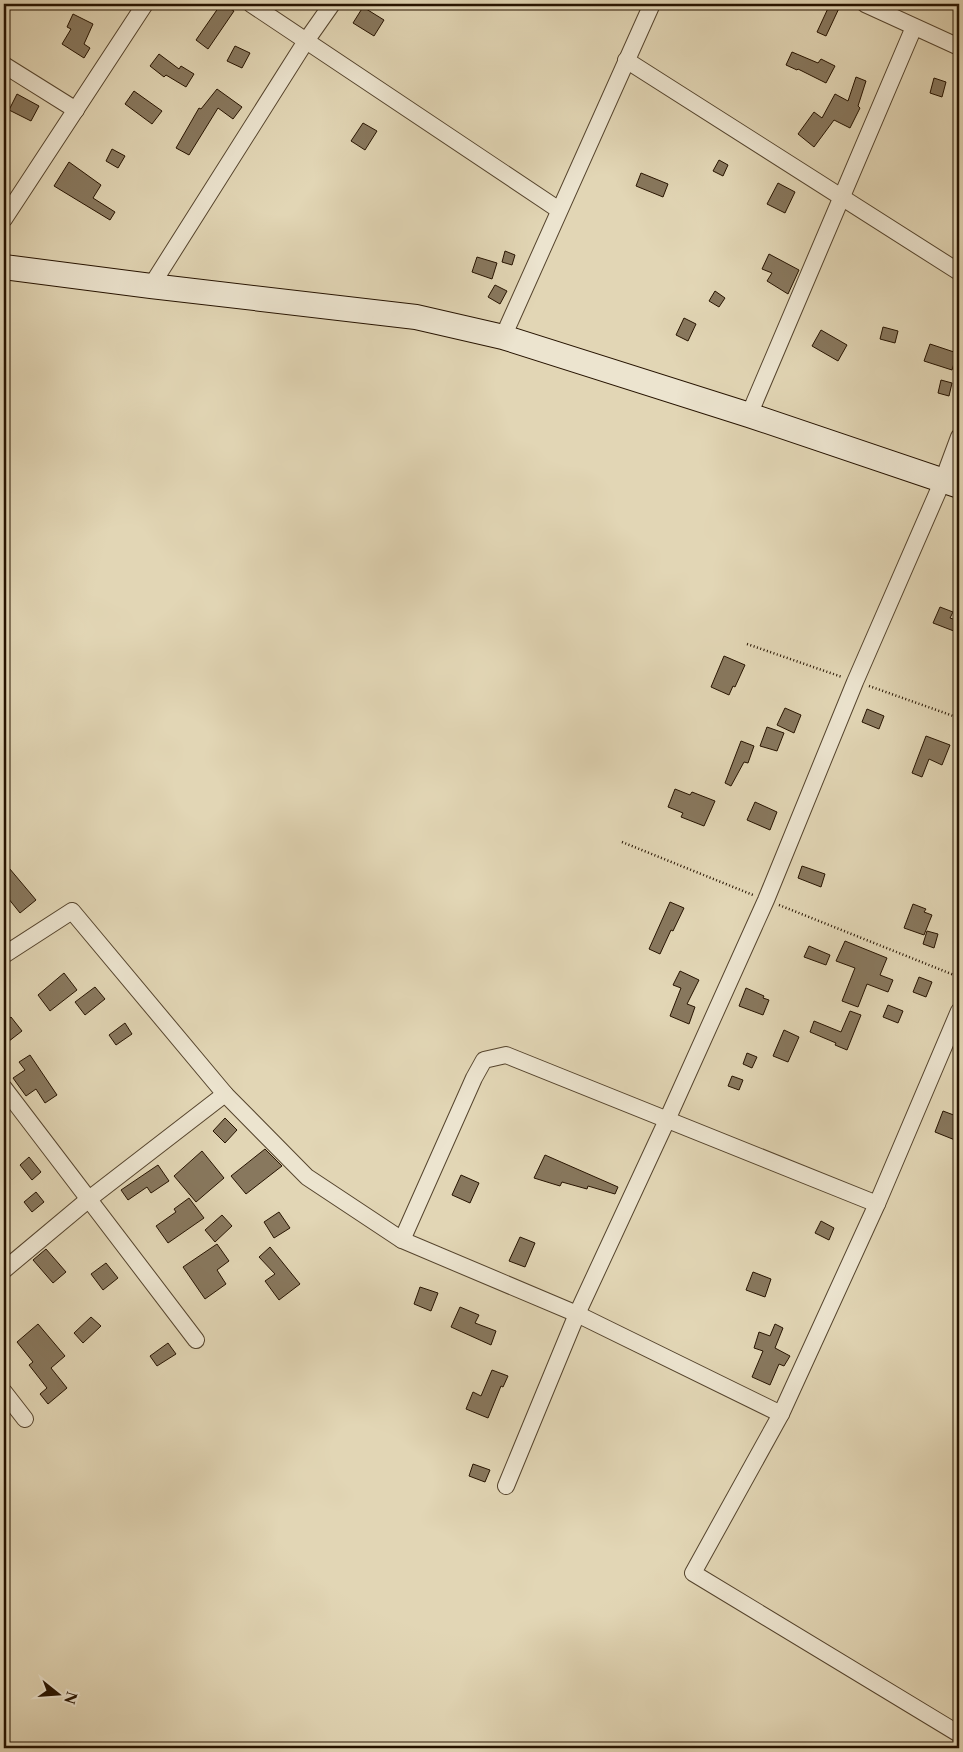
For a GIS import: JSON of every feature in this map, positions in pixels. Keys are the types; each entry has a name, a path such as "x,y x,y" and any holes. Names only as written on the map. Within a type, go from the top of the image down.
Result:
{"street":[{"path":"4,219 145,4"},
{"path":"251,4 559,210"},
{"path":"152,286 306,41 332,4"},
{"path":"503,337 652,4"},
{"path":"865,4 959,47"},
{"path":"748,415 914,27"},
{"path":"626,60 959,272"},
{"path":"4,65 76,110"},
{"path":"4,267 416,317 503,337 748,415 951,483"},
{"path":"506,1486 577,1314 766,900 856,682 951,483 959,437"},
{"path":"4,955 72,911 225,1094 307,1177 402,1240 577,1314 781,1414"},
{"path":"959,1011 877,1204 781,1414 693,1572 959,1734"},
{"path":"402,1240 474,1078 484,1060 506,1055 877,1204"},
{"path":"4,1088 196,1340"},
{"path":"4,1270 89,1199 225,1094"},
{"path":"4,1392 25,1419"}],"path":[{"path":"622,842 959,977"}],"building":[{"path":"221,4 234,11 208,49 196,40"},
{"path":"830,4 841,4 826,36 817,32"},
{"path":"363,7 384,20 374,36 353,23"},
{"path":"73,14 93,24 84,44 90,48 84,58 62,44 71,29 67,27"},
{"path":"235,46 250,53 242,68 227,61"},
{"path":"792,52 818,63 821,59 835,66 826,83 786,65"},
{"path":"159,54 179,69 181,66 194,74 186,87 166,75 164,77 150,66"},
{"path":"856,77 866,81 858,106 860,108 850,128 834,120 814,147 798,134 814,112 822,118 835,94 848,101"},
{"path":"934,78 946,82 942,97 930,93"},
{"path":"217,89 242,107 233,119 218,108 189,155 176,148 199,108 201,109"},
{"path":"134,91 162,111 152,124 125,104"},
{"path":"17,94 39,106 31,121 9,110"},
{"path":"363,123 377,131 365,150 351,141"},
{"path":"112,149 125,156 118,168 106,161"},
{"path":"719,160 728,165 723,176 713,171"},
{"path":"69,162 101,185 93,198 115,212 110,220 54,186"},
{"path":"641,173 668,184 663,197 636,186"},
{"path":"778,183 795,192 785,213 767,204"},
{"path":"505,251 515,255 512,265 502,262"},
{"path":"769,254 799,270 788,294 767,281 772,273 762,269"},
{"path":"477,257 497,263 492,279 472,272"},
{"path":"495,285 507,291 500,304 488,297"},
{"path":"715,291 725,298 719,307 709,301"},
{"path":"684,318 696,324 688,341 676,335"},
{"path":"883,327 898,331 895,343 880,339"},
{"path":"821,330 847,345 838,361 812,346"},
{"path":"930,344 957,353 952,370 924,361"},
{"path":"941,380 952,383 949,396 938,393"},
{"path":"940,607 953,612 950,618 959,621 959,633 933,623"},
{"path":"724,656 745,665 735,687 733,686 729,695 711,687"},
{"path":"785,708 801,715 794,733 777,725"},
{"path":"867,709 884,716 879,729 862,722"},
{"path":"767,727 784,733 777,751 760,746"},
{"path":"926,736 950,745 942,765 929,759 922,777 912,773"},
{"path":"741,741 754,746 748,763 744,762 731,786 725,783"},
{"path":"675,789 690,795 692,792 715,801 704,826 681,817 683,813 668,807"},
{"path":"755,802 777,812 770,830 747,820"},
{"path":"4,862 36,900 20,913 4,893"},
{"path":"802,866 825,874 821,887 798,878"},
{"path":"670,902 684,908 660,954 649,949"},
{"path":"913,904 926,909 924,912 932,915 924,935 904,928"},
{"path":"927,931 938,934 934,948 923,944"},
{"path":"845,941 887,958 880,975 893,980 888,992 867,984 858,1007 842,1001 855,968 836,961"},
{"path":"809,946 830,955 826,965 804,957"},
{"path":"680,971 699,980 687,1004 695,1007 689,1024 670,1016 681,988 673,985"},
{"path":"64,973 77,990 50,1011 38,995"},
{"path":"919,977 932,982 926,997 913,992"},
{"path":"95,987 105,999 85,1015 75,1002"},
{"path":"746,988 769,1000 763,1015 739,1006"},
{"path":"888,1005 903,1011 898,1023 883,1017"},
{"path":"850,1011 861,1015 847,1050 810,1032 814,1021 841,1032"},
{"path":"11,1017 22,1031 4,1045 4,1023"},
{"path":"125,1023 132,1034 116,1045 109,1035"},
{"path":"784,1030 799,1037 788,1062 773,1056"},
{"path":"747,1053 757,1057 752,1068 743,1064"},
{"path":"30,1055 57,1095 45,1103 36,1089 26,1096 13,1078 25,1070 19,1062"},
{"path":"732,1076 743,1080 739,1090 728,1086"},
{"path":"943,1111 959,1117 959,1130 955,1140 935,1132"},
{"path":"225,1118 237,1130 225,1143 213,1131"},
{"path":"265,1149 282,1166 246,1194 231,1176"},
{"path":"202,1151 224,1178 196,1202 174,1176"},
{"path":"545,1155 618,1187 615,1194 588,1186 587,1189 562,1182 560,1186 534,1178"},
{"path":"29,1157 41,1172 32,1180 20,1165"},
{"path":"158,1165 169,1181 151,1193 147,1187 128,1200 121,1190"},
{"path":"461,1175 479,1183 470,1203 452,1195"},
{"path":"36,1192 44,1202 32,1212 24,1202"},
{"path":"189,1198 204,1218 168,1243 156,1226 176,1212 174,1209"},
{"path":"279,1212 290,1228 274,1238 264,1222"},
{"path":"222,1215 232,1226 215,1242 205,1230"},
{"path":"821,1221 834,1228 829,1240 815,1233"},
{"path":"520,1237 535,1243 525,1267 509,1261"},
{"path":"217,1244 229,1261 217,1270 226,1284 205,1299 183,1267"},
{"path":"270,1247 300,1284 279,1300 265,1281 275,1274 259,1257"},
{"path":"46,1249 66,1272 53,1283 33,1260"},
{"path":"106,1263 118,1278 103,1290 91,1274"},
{"path":"753,1272 771,1279 765,1297 746,1290"},
{"path":"420,1287 438,1293 431,1311 414,1304"},
{"path":"460,1307 479,1315 475,1323 496,1331 491,1345 451,1327"},
{"path":"91,1317 101,1326 83,1343 74,1333"},
{"path":"38,1324 65,1356 51,1368 67,1388 48,1404 40,1394 47,1388 29,1365 33,1362 17,1342"},
{"path":"775,1324 783,1328 775,1348 790,1356 784,1366 779,1364 770,1385 752,1377 763,1351 754,1348 759,1332 770,1336"},
{"path":"168,1343 176,1354 157,1366 150,1356"},
{"path":"492,1370 508,1376 503,1387 501,1386 488,1418 466,1409 473,1392 481,1396"},
{"path":"473,1464 490,1470 485,1482 469,1476"}]}
